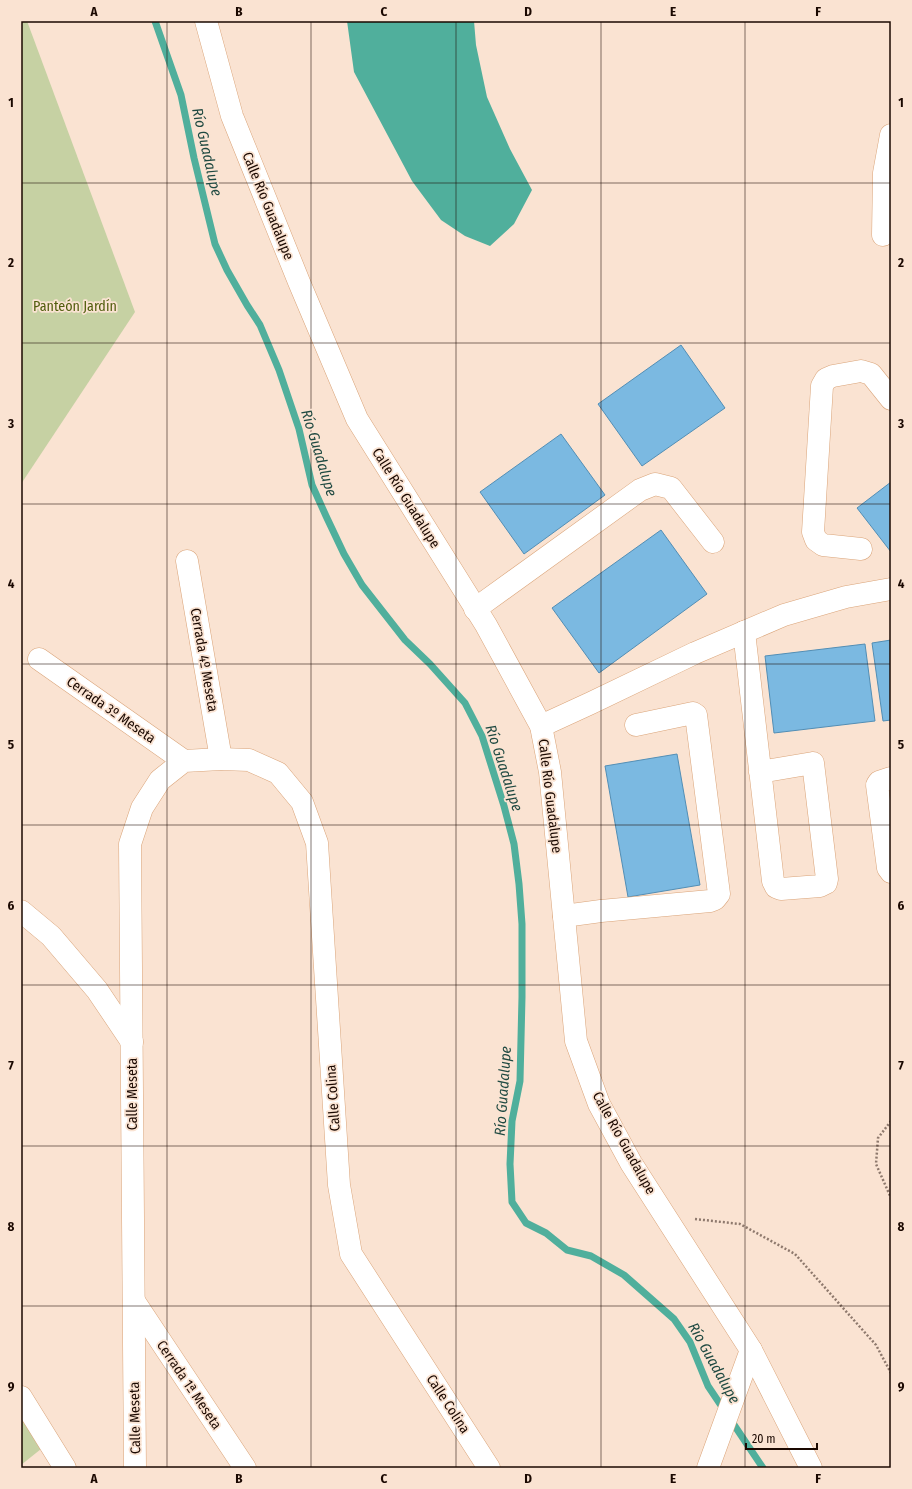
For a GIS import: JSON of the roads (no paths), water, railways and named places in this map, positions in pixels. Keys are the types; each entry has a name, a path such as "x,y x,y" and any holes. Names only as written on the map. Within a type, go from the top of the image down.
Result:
{"street":[{"name":"Calle Río Guadalupe","path":"206,21 232,116 298,282 357,419 489,632 541,726 550,772 576,1041 599,1104 631,1163 751,1350 811,1468"},
{"path":"883,235 884,173 891,136"},
{"path":"861,549 823,544 816,540 813,532 822,386 826,379 833,376 861,371 871,374 891,399"},
{"path":"475,609 640,490 655,484 671,488 713,542"},
{"name":"Cerrada 4º Meseta","path":"187,561 213,760"},
{"path":"541,726 696,653 784,615 846,597 891,589"},
{"path":"744,632 760,772 773,881 776,887 781,889 820,886 826,883 827,879 813,763 760,772"},
{"name":"Cerrada 3º Meseta","path":"39,658 184,761"},
{"path":"564,916 710,901 715,899 719,894 696,715 693,713 636,725"},
{"path":"184,761 213,760"},
{"name":"Calle Colina","path":"213,760 249,760 278,773 302,802 317,843 339,1185 351,1254 489,1468"},
{"name":"Calle Meseta","path":"135,1468 130,844 142,808 160,780 184,761"},
{"path":"891,778 879,782 877,785 888,868 891,872"},
{"path":"21,911 51,936 98,990 132,1042"},
{"name":"Cerrada 1ª Meseta","path":"134,1301 245,1468"},
{"path":"708,1468 751,1350"},
{"path":"21,1397 65,1468"}],"water":[{"path":"347,21 474,21 476,45 487,97 510,149 532,190 514,224 490,246 465,236 441,220 412,181 354,72"}],"waterway":[{"name":"Río Guadalupe","path":"155,21 181,95 194,158 215,244 227,270 260,325 279,370 299,429 312,485 344,554 362,585 405,640 430,664 465,703 482,736 504,806 514,844 522,924 520,1081 512,1121 510,1164 512,1202 526,1223 546,1233 567,1250 591,1256 624,1275 674,1319 690,1342 708,1386 763,1468"}],"park label":[{"name":"Panteón Jardín","path":"75,306"}]}
